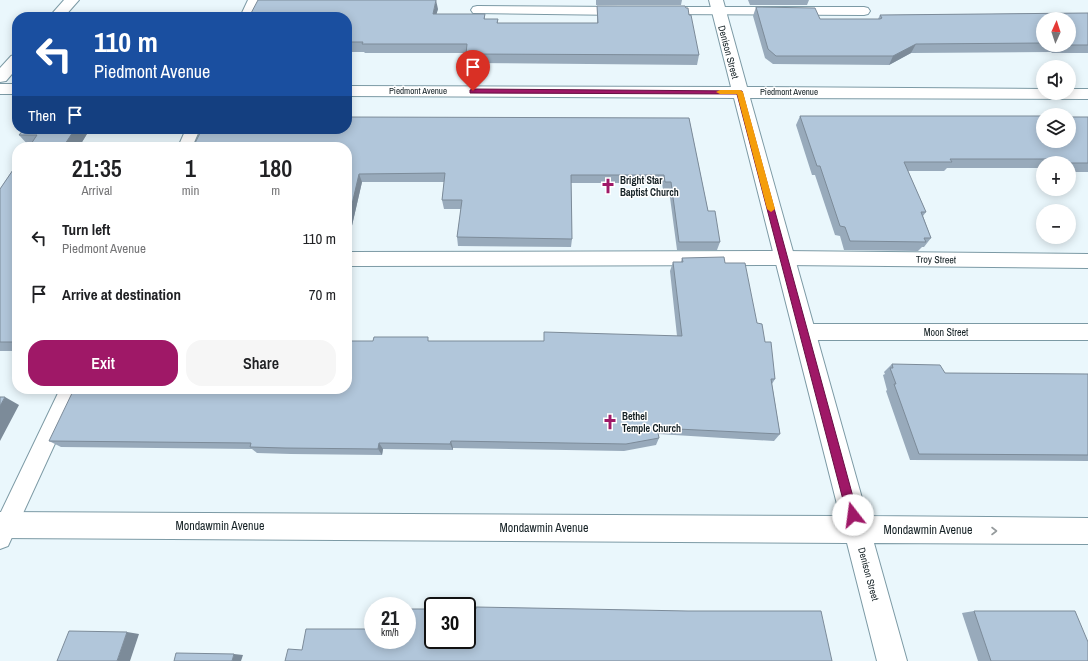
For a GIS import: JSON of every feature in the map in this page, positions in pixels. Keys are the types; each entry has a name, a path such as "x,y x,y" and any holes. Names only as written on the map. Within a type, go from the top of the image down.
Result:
{"street":[{"path":"61,12 72,0"},
{"name":"Denison Street","path":"717,6 892,661"},
{"path":"0,77 12,64"},
{"path":"0,89 12,90"},
{"name":"Piedmont Avenue","path":"352,91 1088,94"},
{"name":"Mondawmin Avenue","path":"2,529 1088,531"}],"lane":[{"path":"248,12 254,0"},
{"path":"651,11 717,6 864,12"},
{"path":"477,10 635,11"},
{"name":"Troy Street","path":"352,259 784,258 1088,261"},
{"name":"Moon Street","path":"804,332 1088,332"},
{"path":"2,529 68,394"}],"building":[{"path":"258,0 436,0 433,14 485,14 484,19 498,19 497,23 598,23 597,6 685,6 688,8 689,15 691,15 699,55 466,54 467,44 362,44 363,42 352,42 352,12 252,12"},
{"path":"756,7 815,8 820,19 880,19 882,18 880,15 1036,14 1036,43 916,44 893,56 776,56 768,49"},
{"path":"1076,13 1088,13 1088,45 1076,45"},
{"path":"800,116 1036,116 1036,148 1076,148 1076,117 1088,117 1088,163 1076,163 1076,156 1036,156 1036,159 950,159 952,162 904,162 926,212 921,212 931,238 924,238 926,242 850,241 845,227 840,226 820,166 817,166"},
{"path":"352,117 689,118 708,211 715,211 720,242 679,242 671,182 665,182 664,175 571,175 572,239 457,237 462,200 442,200 445,173 359,174 352,204 352,142 196,142 200,134 352,134"},
{"path":"72,134 66,142 32,142 37,135 19,135"},
{"path":"12,171 12,342 0,342 0,189"},
{"path":"724,257 725,263 745,263 757,323 762,324 765,342 771,342 775,379 771,379 780,434 657,428 659,438 626,444 451,441 450,444 379,443 378,449 250,447 251,443 49,441 72,394 352,394 352,341 373,341 374,337 428,337 428,341 544,341 544,332 682,336 673,262 683,262 682,258"},
{"path":"892,364 940,365 945,373 1088,374 1088,455 919,454 894,384 896,384 890,368 893,368"},
{"path":"0,397 5,397 0,406"},
{"path":"476,607 688,611 821,611 832,661 285,661 288,649 302,650 306,629 364,629 364,649 416,649 416,609 424,609 424,649 476,649"},
{"path":"974,611 1075,611 1088,642 1088,661 991,661"},
{"path":"69,631 127,632 117,661 57,661"},
{"path":"176,653 234,654 232,661 174,661"}],"slow traffic":[{"path":"720,92 740,92 771,209"}],"place":[{"name":"Bright Star Baptist Church","path":"608,186"},
{"name":"Bethel Temple Church","path":"610,422"}],"route":[{"path":"473,91 740,92 853,515"}]}
